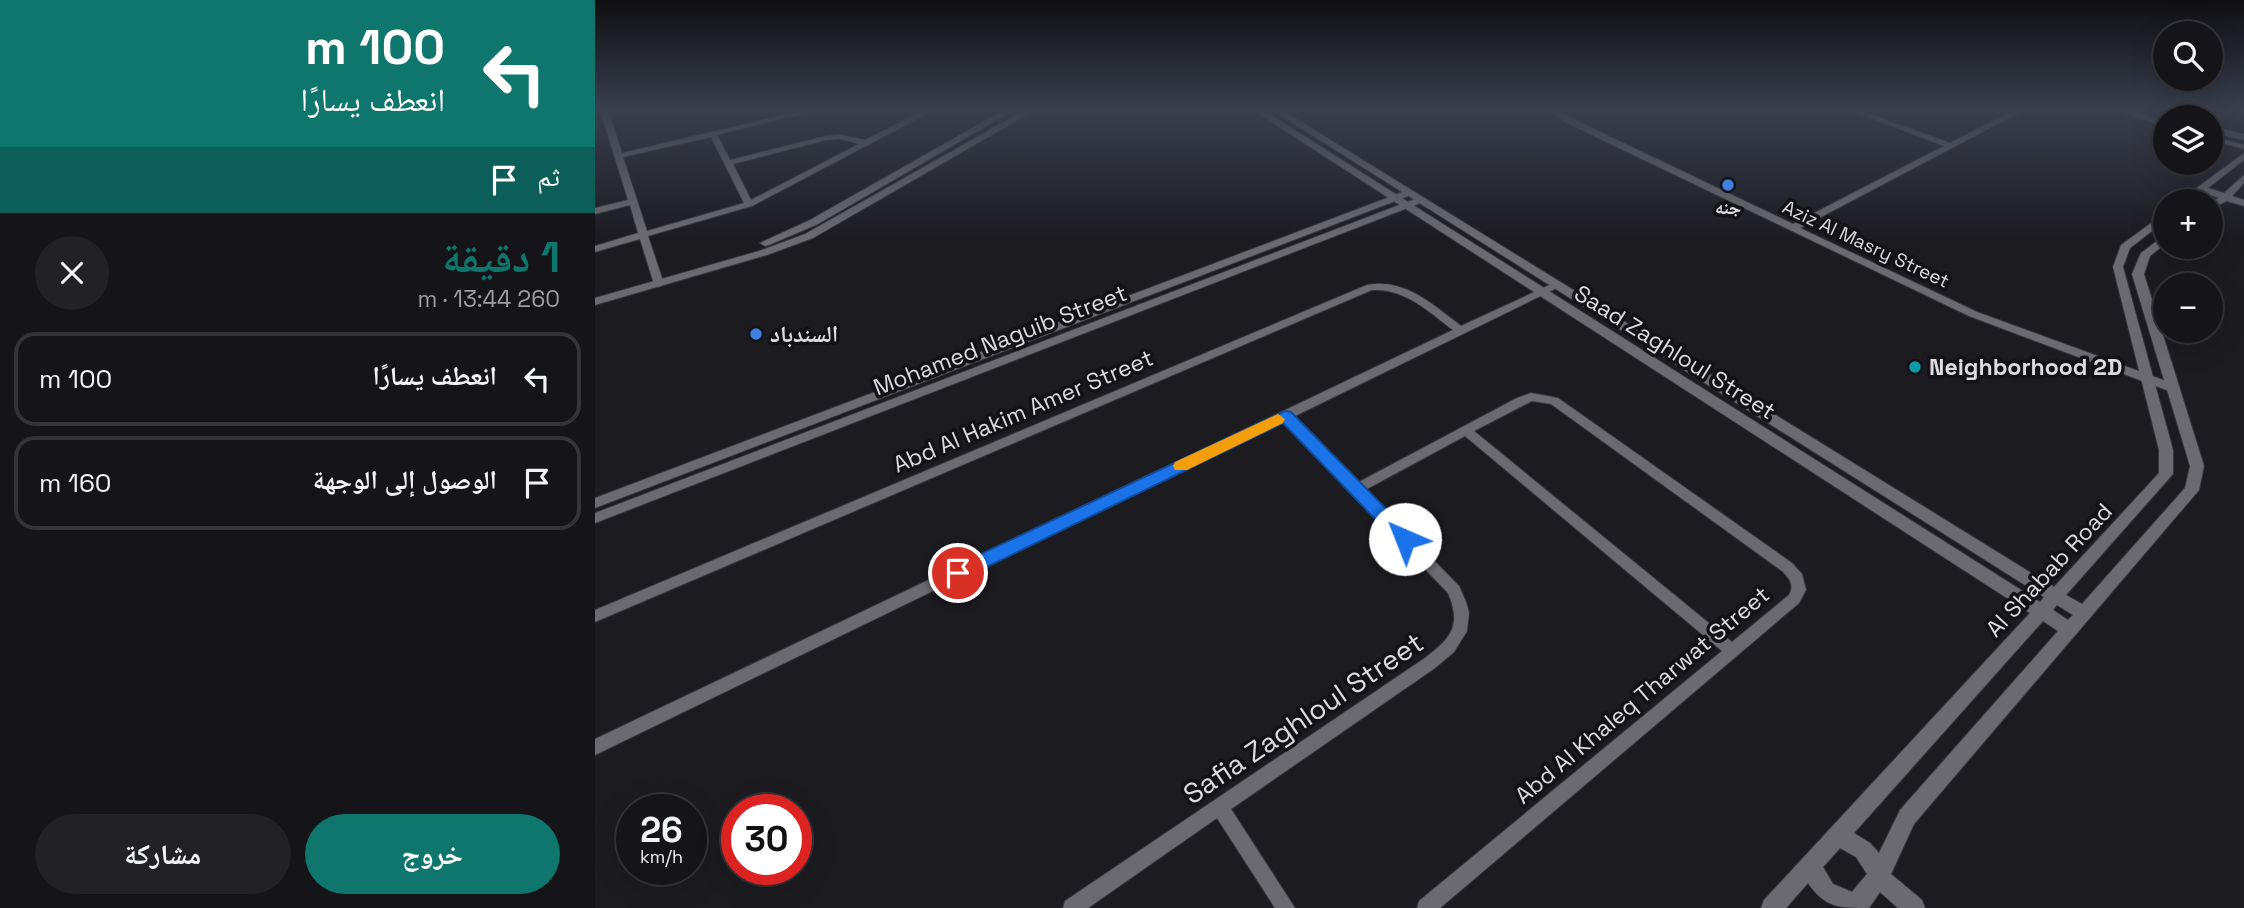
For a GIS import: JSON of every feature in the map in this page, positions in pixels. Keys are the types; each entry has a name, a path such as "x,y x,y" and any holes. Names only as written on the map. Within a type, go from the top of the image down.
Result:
{"street":[{"path":"618,152 658,279"},
{"path":"619,156 634,152"},
{"path":"723,152 749,204"},
{"path":"728,163 770,152"},
{"path":"595,248 749,204 848,152"},
{"path":"595,302 797,230 934,152"},
{"path":"595,292 763,253 809,236 954,152"},
{"name":"Saad Zaghloul Street","path":"1328,152 1556,285 2084,614"},
{"name":"Saad Zaghloul Street","path":"1338,152 1542,292 2070,630"},
{"name":"Aziz Al Masry Street","path":"1635,152 1973,314 2173,388"},
{"path":"1792,228 1939,152"},
{"path":"2202,189 2238,152"},
{"path":"2223,195 2244,178"},
{"name":"Mohamed Naguib Street","path":"595,503 1169,285 1407,200"},
{"name":"Mohamed Naguib Street","path":"595,518 1178,294 1407,200"},
{"path":"595,211 633,201"},
{"path":"2223,202 2244,203"},
{"path":"2223,205 2244,213"},
{"name":"Al Shabab Road","path":"1772,908 2166,474 2166,450 2120,276 2119,259 2130,242 2153,225"},
{"path":"1812,864 1816,877 1826,891 1855,907 1879,877 1907,817 2192,490 2197,466 2139,274 2145,255 2153,248"},
{"path":"1169,285 1178,294"},
{"name":"Abd Al Hakim Amer Street","path":"595,616 1370,287 1381,285 1401,289 1461,331"},
{"path":"595,747 1556,285"},
{"name":"Abd Al Khaleq Tharwat Street","path":"1356,489 1531,397 1554,401 1787,567 1797,578 1799,590 1794,599 1426,908"},
{"name":"Safia Zaghloul Street","path":"1072,908 1449,650 1462,630 1463,609 1454,590 1285,416"},
{"path":"1466,430 1733,650"},
{"path":"1220,807 1286,908"},
{"path":"1835,837 1863,849 1874,862 1879,877 1914,908"}],"slow traffic":[{"path":"1181,466 1278,419"}],"place":[{"name":"جنه","path":"1728,185"},
{"name":"السندباد","path":"756,334"},
{"name":"Neighborhood 2D","path":"1915,367"}],"route":[{"path":"958,573 1285,416 1405,539"}]}
